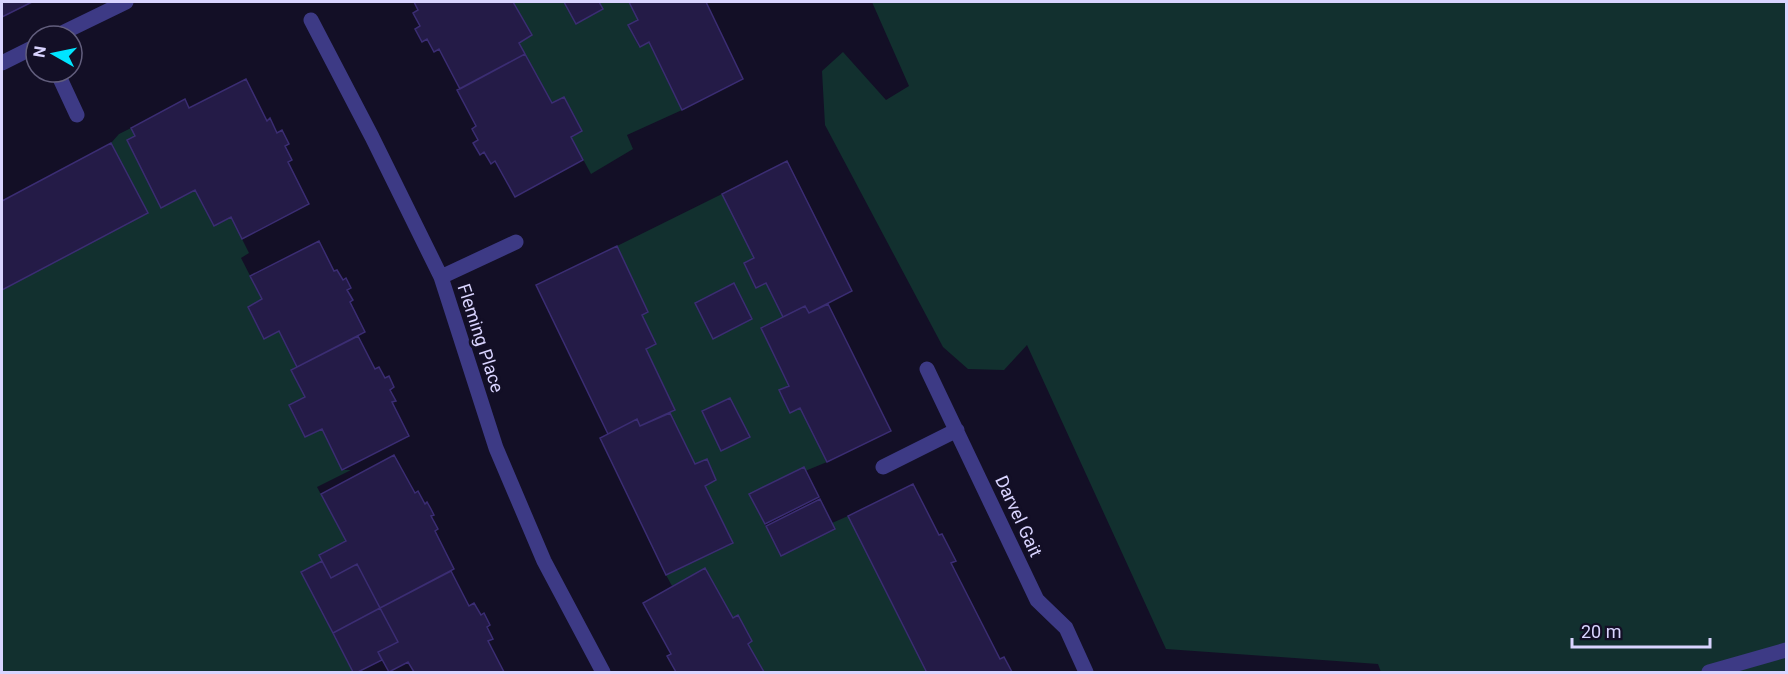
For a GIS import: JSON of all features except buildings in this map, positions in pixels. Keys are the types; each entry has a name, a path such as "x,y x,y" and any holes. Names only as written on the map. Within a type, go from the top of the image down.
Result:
{"street":[{"path":"81,24 126,2"},
{"name":"Fleming Place","path":"311,20 441,277 500,457 544,561 603,672"},
{"path":"2,63 24,52"},
{"path":"63,84 77,115"},
{"path":"441,277 516,242"},
{"name":"Darvel Gait","path":"927,369 1037,600 1066,628 1086,672"},
{"path":"883,467 957,430"},
{"path":"1709,672 1786,650"}],"green space":[{"path":"513,2 629,2 638,20 628,25 639,47 649,42 682,110 627,135 633,149 591,174 571,137 582,131 564,97 552,103 519,43 532,35"},
{"path":"872,2 1786,2 1786,672 1381,672 1378,664 1166,649 1027,345 1004,370 968,369 943,347 825,125 822,71 843,52 886,100 909,86"},
{"path":"131,128 135,136 127,141 161,207 195,190 214,226 231,217 249,253 241,258 262,299 248,308 263,338 279,331 297,367 291,370 305,397 289,406 305,437 322,429 342,470 351,470 317,487 346,541 322,561 301,572 353,672 2,672 2,290 148,213 111,143 119,134"},
{"path":"722,194 754,258 744,264 756,288 766,283 783,317 761,328 789,386 779,391 790,412 800,408 827,462 749,494 781,556 834,529 832,523 848,516 926,671 764,672 748,644 752,641 738,616 733,618 705,568 672,586 666,575 733,543 705,486 716,480 707,459 695,464 670,413 675,410 646,349 655,344 642,315 648,311 617,246"}]}
